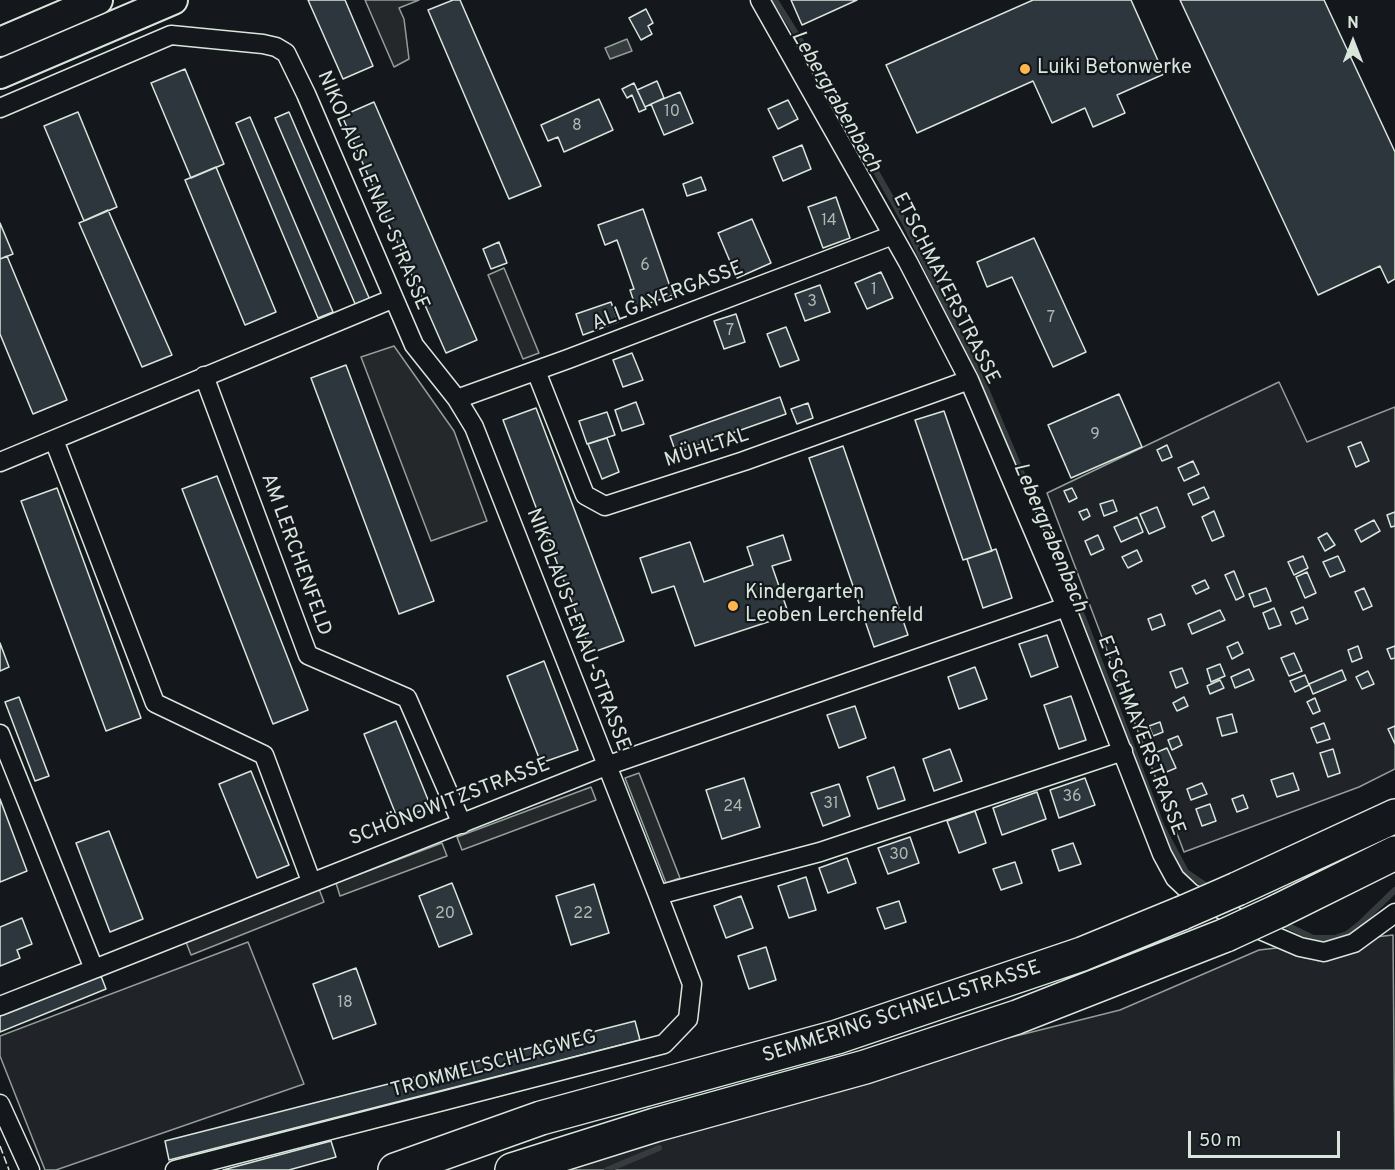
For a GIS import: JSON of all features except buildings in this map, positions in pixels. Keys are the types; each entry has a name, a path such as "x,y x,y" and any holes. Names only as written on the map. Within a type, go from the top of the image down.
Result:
{"highway":[{"name":"SEMMERING SCHNELLSTRASSE","path":"395,1170 541,1118 837,1037 1082,954 1237,889 1395,816"},
{"name":"SEMMERING SCHNELLSTRASSE","path":"512,1170 655,1125 865,1067 1017,1017 1226,935 1395,853"}],"main road":[{"path":"0,42 98,0"},
{"path":"0,74 173,0"}],"street":[{"name":"ETSCHMAYERSTRASSE","path":"760,0 893,235 969,380 1066,607 1124,751 1162,854 1175,878 1191,893 1258,929 1300,947 1324,952 1354,943 1395,913"},
{"name":"NIKOLAUS LENAU-STRASSE","path":"0,108 171,35 263,44 280,48 286,53 306,94 414,345 457,399 474,427 658,896"},
{"name":"ALLGAYERGASSE","path":"457,399 536,372 893,235"},
{"path":"0,462 392,298"},
{"name":"MÜHLTAL","path":"536,372 585,495 605,506 744,461 969,380"},
{"name":"AM LERCHENFELD","path":"204,376 308,655 407,698 462,825"},
{"path":"54,440 155,703 264,755 311,881"},
{"name":"SCHÖNOWITZSTRASSE","path":"0,1006 311,881 462,825 606,766 1066,607"},
{"path":"0,734 94,969"},
{"path":"658,896 820,852 1124,751"},
{"name":"TROMMELSCHLAGWEG","path":"175,1170 664,1044 688,1019 692,984 658,896"},
{"path":"0,1104 30,1170"}],"shaded area":[{"path":"365,0 419,0 399,8 404,19 409,59 394,67"},
{"path":"627,39 632,51 610,59 605,48"},
{"path":"504,268 539,353 523,359 488,275"},
{"path":"394,346 454,431 487,521 431,541 361,357"},
{"path":"1279,382 1307,442 1395,407 1395,769 1359,787 1184,852 1047,493"},
{"path":"639,773 680,878 666,883 625,778"},
{"path":"591,787 596,800 462,850 457,837"},
{"path":"442,843 447,856 340,896 336,883"},
{"path":"319,889 324,902 191,955 186,942"},
{"path":"1393,935 1395,1170 547,1170 996,1041 1120,1010 1259,950"},
{"path":"248,942 304,1084 56,1170 45,1170 0,1056 0,1036"}],"waterway":[{"name":"Lebergrabenbach","path":"775,0 819,70 905,223 986,389 1084,620 1162,827 1186,872 1211,889"},
{"name":"Lebergrabenbach","path":"1280,922 1313,938 1335,938 1347,934 1361,923 1395,890"},
{"path":"607,1170 659,1148"}],"fence":[{"path":"0,1146 9,1170"}],"place":[{"name":"Luiki Betonwerke","path":"1025,69"},
{"name":"Kindergarten Leoben Lerchenfeld","path":"733,606"}]}
